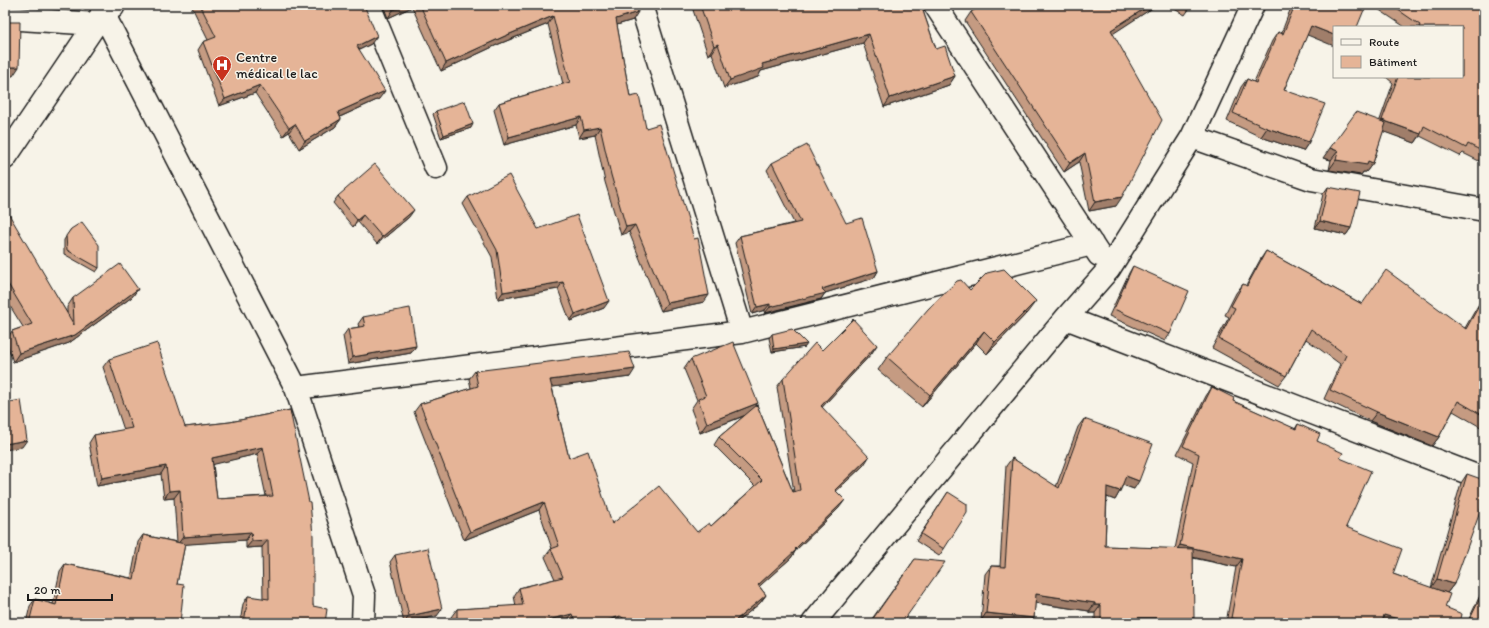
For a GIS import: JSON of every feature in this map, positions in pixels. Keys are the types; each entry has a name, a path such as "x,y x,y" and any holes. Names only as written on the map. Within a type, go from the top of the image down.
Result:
{"street":[{"path":"369,5 436,168"},
{"path":"641,5 742,332"},
{"path":"935,5 1109,269"},
{"path":"813,623 1066,318 1109,269 1192,137 1253,5"},
{"path":"5,18 104,12"},
{"path":"5,158 104,12"},
{"path":"104,12 296,388 364,595 363,623"},
{"path":"1192,137 1311,179 1484,210"},
{"path":"296,388 742,332 1092,244"},
{"path":"1066,318 1484,480"}],"building":[{"path":"200,5 364,5 377,36 357,46 385,91 338,112 341,119 305,141 295,124 289,128 260,85 225,99 203,42 216,37"},
{"path":"391,5 405,5 393,10"},
{"path":"420,5 637,5 638,12 616,19 630,97 639,95 646,128 659,124 694,239 698,238 709,295 667,303 635,225 626,227 611,175 600,127 584,130 581,117 509,137 499,103 570,82 553,16 446,63"},
{"path":"700,5 921,5 936,49 945,46 955,76 890,98 869,34 762,64 764,68 730,80 718,44 714,46"},
{"path":"982,5 1150,5 1111,30 1162,120 1122,197 1095,202 1085,153 1070,163 971,12"},
{"path":"1295,5 1366,5 1357,26 1333,26 1333,35 1311,26 1284,90 1325,104 1309,142 1267,128 1233,113 1247,79 1256,83 1278,32 1283,34"},
{"path":"1391,5 1484,5 1484,152 1468,144 1466,148 1424,126 1421,134 1382,120 1398,78 1463,78 1463,26 1420,25"},
{"path":"5,20 10,22 20,22 19,67 7,67 5,73"},
{"path":"465,101 473,124 444,135 436,111"},
{"path":"1356,112 1386,123 1373,163 1368,161 1367,165 1336,160 1338,151 1330,148"},
{"path":"807,145 846,223 862,218 878,271 822,289 826,293 770,307 770,304 757,307 740,236 801,222 772,163"},
{"path":"375,164 414,210 382,237 363,215 357,220 338,196"},
{"path":"509,175 538,229 577,215 609,301 575,314 563,282 503,292 497,250 468,197"},
{"path":"1328,187 1360,193 1351,228 1320,221"},
{"path":"7,211 74,325 73,298 120,264 138,289 75,335 19,353 12,331 32,324 5,279 5,212"},
{"path":"82,222 99,245 99,268 67,250 66,236 71,229"},
{"path":"1266,251 1362,304 1386,270 1466,329 1484,297 1484,416 1458,401 1439,437 1377,412 1330,390 1346,355 1311,329 1286,376 1219,339 1235,308 1231,306 1243,284 1247,286"},
{"path":"1133,266 1189,291 1170,334 1114,309"},
{"path":"1004,269 1036,301 995,342 984,331 930,395 887,357 928,309 957,281 961,280 970,290 987,273"},
{"path":"410,308 416,346 353,357 348,329 365,326 363,317"},
{"path":"853,319 877,345 821,406 869,457 835,490 845,500 795,549 796,550 758,585 766,595 736,620 740,623 631,623 620,616 600,623 575,623 572,614 536,623 457,623 457,609 523,605 519,588 563,577 551,549 559,546 544,502 470,532 420,404 478,386 475,371 629,352 635,369 550,380 569,458 588,451 612,524 659,486 697,532 709,523 711,526 762,480 719,437 757,405 793,492 800,490 783,379 815,343 822,350"},
{"path":"792,329 807,344 774,349 772,334"},
{"path":"733,342 758,403 707,423 698,399 706,396 691,359"},
{"path":"157,343 185,427 230,422 290,410 310,502 313,536 313,606 327,609 325,623 244,623 248,596 269,599 268,540 252,541 251,532 183,537 180,490 169,491 166,466 102,478 94,435 132,428 109,359","holes":["263,447 273,496 217,499 212,458"]},
{"path":"1212,387 1234,398 1233,401 1296,429 1298,424 1320,434 1317,441 1343,453 1340,458 1371,471 1346,527 1402,549 1393,574 1450,594 1445,607 1462,614 1460,623 1412,623 1384,615 1382,623 1254,623 1231,618 1242,559 1180,545 1199,454 1183,446"},
{"path":"21,400 27,440 5,444 5,403"},
{"path":"1084,419 1153,444 1139,481 1126,476 1120,491 1107,487 1105,546 1193,549 1194,618 1137,618 1137,623 1101,623 1101,605 1036,594 1034,618 986,613 991,566 1005,567 1012,458 1059,488"},
{"path":"1467,474 1484,480 1484,501 1454,584 1437,579"},
{"path":"948,492 967,504 967,513 944,549 921,534"},
{"path":"143,535 185,544 177,584 184,585 180,623 29,623 35,599 56,605 65,564 134,579"},
{"path":"428,548 442,609 409,616 395,555"},
{"path":"915,559 945,562 902,623 876,623 872,620"},
{"path":"1484,590 1484,623 1468,623"}],"place":[{"name":"Centre médical le lac","path":"222,82"}]}
